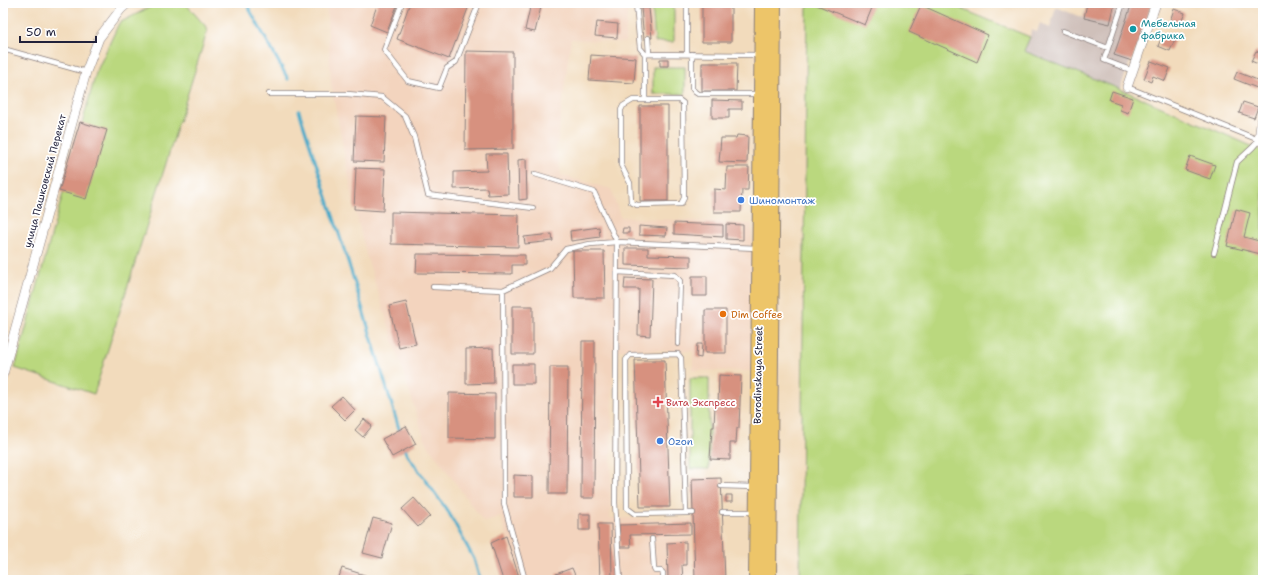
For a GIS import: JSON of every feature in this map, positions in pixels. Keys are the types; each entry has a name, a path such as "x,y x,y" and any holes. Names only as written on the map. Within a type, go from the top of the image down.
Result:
{"main road":[{"name":"Borodinskaya Street","path":"756,580 762,3"},
{"name":"Borodinskaya Street","path":"769,580 774,3"}],"street":[{"name":"улица Пашковский Перекат","path":"3,374 86,72 99,38 121,9 128,3"},
{"path":"1127,87 1156,3"},
{"path":"1261,141 1261,124 1263,118"}],"lane":[{"path":"402,3 384,50 408,81 439,88 447,68 456,62 479,3"},
{"path":"636,3 640,48 647,54 761,55"},
{"path":"687,3 692,88 694,92 698,94 761,94"},
{"path":"1123,3 1104,60 1133,71"},
{"path":"1063,31 1108,48"},
{"path":"645,100 648,38"},
{"path":"3,49 86,72"},
{"path":"1127,87 1261,141"},
{"path":"269,94 340,94 382,97 405,116 414,137 428,195 533,208"},
{"path":"633,100 645,100 678,100 683,103 684,198 681,204 637,205 630,199 630,183 621,165 622,108 624,105 633,100"},
{"path":"1214,253 1236,162 1261,141"},
{"path":"535,174 594,192 617,242 616,503 620,580"},
{"path":"433,287 503,290 550,268 566,249 590,244 617,242 759,248"},
{"path":"617,272 676,275 680,281 678,344"},
{"path":"503,290 504,504 525,580"},
{"path":"686,513 681,358 678,354 630,355 626,360 627,508 635,514 693,513"},
{"path":"721,486 756,487"},
{"path":"722,512 756,512"},
{"path":"652,539 654,569 655,571 660,571 663,573 663,580"}],"shaded area":[{"path":"326,3 628,3 625,43 571,39 556,149 561,175 611,189 620,217 752,224 751,371 693,370 693,351 613,350 610,518 692,519 692,580 521,580 501,516 484,522 425,441 367,257 356,214 331,84"},
{"path":"1087,3 1152,3 1120,89 1024,51 1030,37 1031,30 1037,32 1040,23 1050,28 1056,7 1083,18"}],"green space":[{"path":"158,3 185,3 208,29 94,394 15,368 96,73 119,23"},
{"path":"642,3 674,3 674,42 655,42 652,5 642,6"},
{"path":"813,3 947,3 1030,37 1024,51 1120,89 1263,151 1263,562 1259,580 800,580 807,8"},
{"path":"653,67 685,67 685,94 653,94"},
{"path":"690,378 709,378 709,469 690,469"}],"building":[{"path":"378,3 398,3 387,32 370,25"},
{"path":"410,3 470,3 449,59 397,39"},
{"path":"531,3 542,3 535,32 525,30"},
{"path":"702,3 731,3 731,42 702,42"},
{"path":"812,3 874,3 865,25"},
{"path":"1087,3 1115,3 1110,24 1084,18"},
{"name":"Мебельная фабрика","path":"1132,3 1152,3 1132,61 1114,55"},
{"path":"921,5 988,35 977,62 909,32"},
{"path":"641,8 649,8 652,38 644,39"},
{"path":"1174,9 1185,13 1180,25 1170,21"},
{"path":"597,22 618,24 617,38 595,36"},
{"path":"1163,34 1175,39 1170,51 1158,46"},
{"path":"466,51 513,52 513,149 465,150"},
{"path":"1256,51 1263,54 1263,66 1251,61"},
{"path":"591,55 636,58 634,83 589,80"},
{"path":"660,59 668,59 668,66 660,66"},
{"path":"1151,61 1170,68 1165,81 1153,76 1151,82 1144,79"},
{"path":"702,63 737,63 736,91 702,91"},
{"path":"1237,72 1260,81 1257,88 1234,79"},
{"path":"1112,91 1133,98 1128,113 1120,110 1121,104 1109,100"},
{"path":"712,100 742,101 742,109 729,109 729,118 712,118"},
{"path":"1243,102 1258,107 1254,118 1239,113"},
{"path":"640,106 668,106 668,201 640,201"},
{"path":"356,116 386,117 384,162 354,161"},
{"path":"80,122 107,130 86,199 59,191"},
{"path":"737,135 748,136 747,163 719,162 721,138 736,138"},
{"path":"486,154 507,154 508,194 488,195 487,188 454,189 454,172 487,171"},
{"path":"1190,156 1215,165 1210,179 1185,170"},
{"path":"526,159 527,199 519,200 518,160"},
{"path":"727,167 749,167 748,190 742,190 741,212 714,212 714,189 726,190"},
{"path":"356,168 385,169 383,211 354,209"},
{"path":"1236,209 1250,213 1244,237 1263,242 1261,254 1227,246"},
{"path":"391,212 519,215 518,247 391,244"},
{"path":"674,223 723,225 723,237 674,234"},
{"path":"726,224 743,225 743,240 726,239"},
{"path":"639,226 667,228 666,236 639,235"},
{"path":"599,227 600,237 571,241 570,231"},
{"path":"623,228 629,228 629,233 622,233"},
{"path":"552,234 553,241 525,244 524,237"},
{"path":"625,248 648,248 648,255 691,256 691,267 625,265"},
{"path":"573,251 604,251 605,298 574,298"},
{"path":"417,254 525,255 525,265 512,265 512,274 416,273"},
{"path":"692,276 707,276 707,296 692,296"},
{"path":"625,278 652,279 650,336 638,335 639,289 624,289"},
{"path":"406,302 416,344 399,348 389,306"},
{"path":"512,306 533,306 533,354 512,354"},
{"path":"705,310 726,310 726,353 705,353"},
{"path":"582,341 595,341 594,498 581,498"},
{"path":"697,344 702,344 701,358 696,357"},
{"path":"493,348 494,383 466,384 466,349"},
{"path":"635,360 665,360 670,507 640,507"},
{"path":"512,364 534,364 534,384 512,384"},
{"path":"550,367 568,367 567,494 549,494"},
{"path":"719,375 741,376 739,428 737,428 736,443 730,443 730,460 710,459 715,405 718,405"},
{"path":"449,393 495,394 495,439 449,438"},
{"path":"342,396 355,410 345,420 331,406"},
{"path":"364,419 372,426 363,437 355,430"},
{"path":"406,426 416,444 392,457 382,439"},
{"path":"514,475 533,476 533,497 514,497"},
{"path":"721,478 725,580 695,580 692,479"},
{"path":"726,495 732,495 732,502 726,502"},
{"path":"414,498 430,516 418,527 402,509"},
{"path":"579,514 590,514 590,530 579,530"},
{"path":"373,518 392,523 382,558 363,553"},
{"path":"691,523 691,534 630,535 631,547 620,547 619,525"},
{"path":"598,524 611,524 612,580 600,580"},
{"path":"506,536 520,580 503,580 491,543"},
{"path":"686,542 686,565 682,565 683,580 668,580 667,543"},
{"path":"342,568 381,580 338,580"},
{"path":"572,568 577,580 558,580 556,574"}],"waterway":[{"path":"246,3 288,79"},
{"path":"299,111 352,274 400,432"},
{"path":"405,447 407,454 449,513 474,559 480,580"}],"place":[{"name":"Мебельная фабрика","path":"1133,29"},
{"name":"Шиномонтаж","path":"741,200"},
{"name":"Dim Coffee","path":"723,314"},
{"name":"Вита Экспресс","path":"658,402"},
{"name":"Ozon","path":"660,441"}]}
